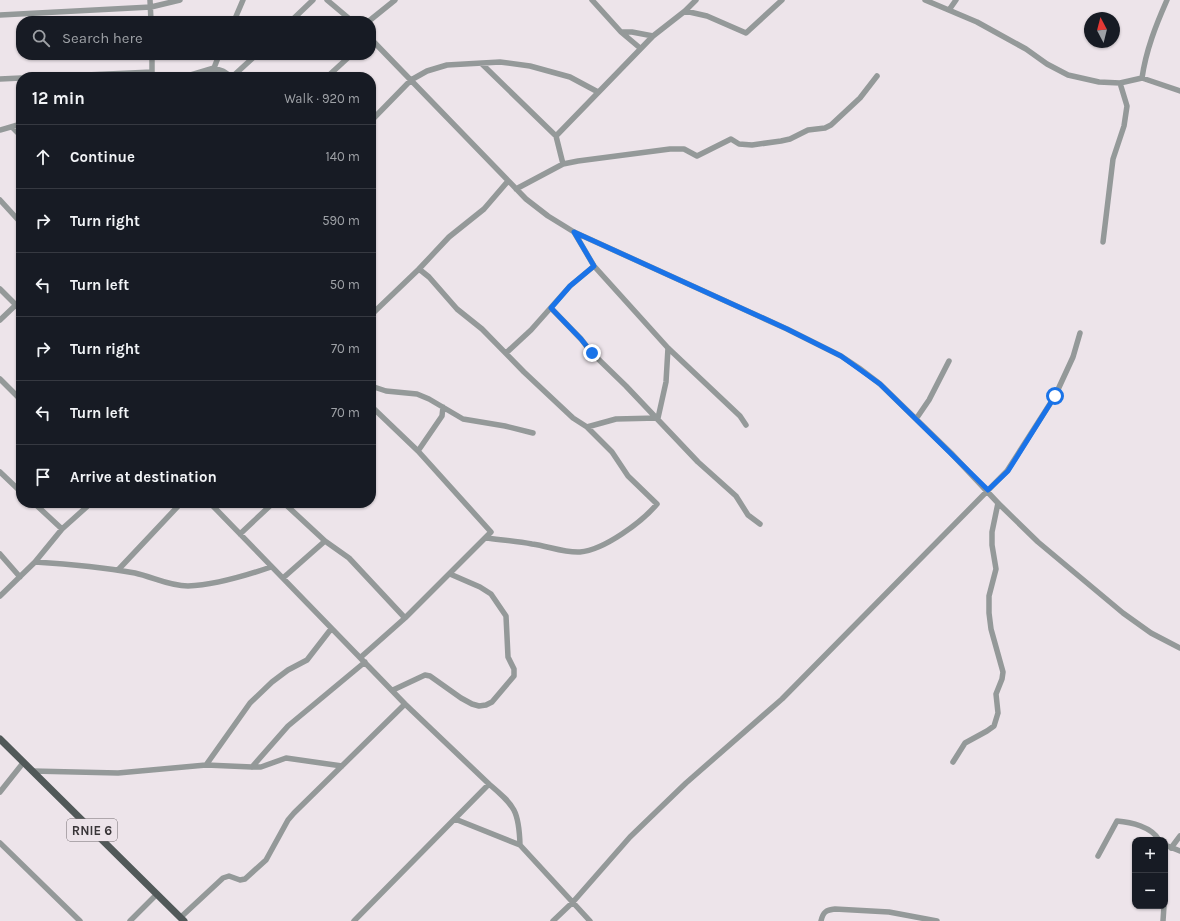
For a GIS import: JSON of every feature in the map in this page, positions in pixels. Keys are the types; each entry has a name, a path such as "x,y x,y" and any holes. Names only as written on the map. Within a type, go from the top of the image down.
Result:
{"main road":[{"name":"RNIE 6","path":"0,739 183,919"}],"street":[{"path":"150,0 151,16"},
{"path":"0,15 151,8 180,0"},
{"path":"236,16 243,0"},
{"path":"296,16 313,0"},
{"path":"327,0 346,16"},
{"path":"375,16 395,0"},
{"path":"592,0 621,32 640,48"},
{"path":"556,136 640,48 696,0"},
{"path":"685,11 707,16 746,32 782,0"},
{"path":"925,0 977,22 1026,50 1046,64 1068,75 1099,82 1120,83 1142,78 1180,91"},
{"path":"949,10 956,0"},
{"path":"1142,78 1144,61 1155,25 1167,0"},
{"path":"621,32 632,32 653,36"},
{"path":"376,44 526,199 548,216 574,232 787,329 841,356 880,384 988,490 998,503 1038,542 1123,613 1151,633 1180,648"},
{"path":"152,60 152,72"},
{"path":"213,72 217,60"},
{"path":"237,72 251,60"},
{"path":"332,72 346,60"},
{"path":"376,116 411,80 426,71 446,64 482,64 500,62 530,66 570,77 598,92"},
{"path":"482,64 556,136 563,164"},
{"path":"201,72 214,68 224,72"},
{"path":"516,189 563,164 670,149 684,149 697,156 731,139 739,144 752,145 790,139 808,130 825,128 830,125 860,98 877,76"},
{"path":"0,79 16,78"},
{"path":"1103,242 1114,159 1124,126 1127,106 1120,83"},
{"path":"0,130 16,126"},
{"path":"12,127 16,131"},
{"path":"376,310 449,238 484,208 508,181"},
{"path":"0,200 16,218"},
{"path":"574,232 594,266 668,348 740,416 746,425"},
{"path":"506,353 551,308 570,286 594,266"},
{"path":"419,269 429,276 448,300 482,329 532,380 573,418 587,427 612,452 628,476 657,504 650,513 609,542 582,552 570,552 532,544 486,538"},
{"path":"0,289 16,304 0,320"},
{"path":"551,308 581,339 592,353 658,418 698,462 736,496 748,515 760,524"},
{"path":"553,921 630,837 697,773 782,699 1008,471 1055,396 1073,357 1080,334"},
{"path":"658,418 666,382 668,348"},
{"path":"916,419 929,400 949,361"},
{"path":"0,379 16,395"},
{"path":"376,388 386,391 417,394 463,419 505,426 533,433"},
{"path":"418,451 442,416 443,407"},
{"path":"252,767 288,726 363,660 450,574 467,555 490,534 490,530 418,451 376,411"},
{"path":"587,427 616,419 658,418"},
{"path":"0,472 16,487"},
{"path":"953,762 965,743 994,726 998,713 996,694 1002,679 1002,672 991,629 989,596 996,569 992,545 992,532 998,503"},
{"path":"39,508 62,529"},
{"path":"0,596 35,562 62,529 85,508"},
{"path":"118,570 176,508"},
{"path":"215,508 405,704 506,799 518,817 520,845"},
{"path":"240,534 268,508"},
{"path":"289,508 324,541 349,558 405,618"},
{"path":"283,578 324,541"},
{"path":"0,554 20,577"},
{"path":"35,562 83,564 148,576 176,585 188,586 209,584 244,576 271,567"},
{"path":"393,690 425,675 430,676 472,704 486,705 492,702 503,691 514,676 514,669 508,656 506,616 491,594 480,586 450,574"},
{"path":"206,765 250,703 288,670 307,660 331,629"},
{"path":"183,919 223,878 229,876 240,880 245,879 266,860 288,820 405,704"},
{"path":"32,771 118,774 206,765 261,767 286,758 342,766"},
{"path":"0,792 23,763"},
{"path":"354,921 489,784"},
{"path":"455,819 520,845 590,921"},
{"path":"1098,856 1117,821 1148,830 1157,837"},
{"path":"1180,836 1168,846 1180,851"},
{"path":"0,843 80,921"},
{"path":"130,921 157,894"},
{"path":"821,921 823,914 828,910 835,909 889,912 937,921"},
{"path":"1163,921 1164,909"}],"route":[{"path":"592,353 581,339 551,308 570,286 589,272 594,266 574,232 685,284 787,329 841,356 880,384 988,490 1008,471 1055,396"}]}
